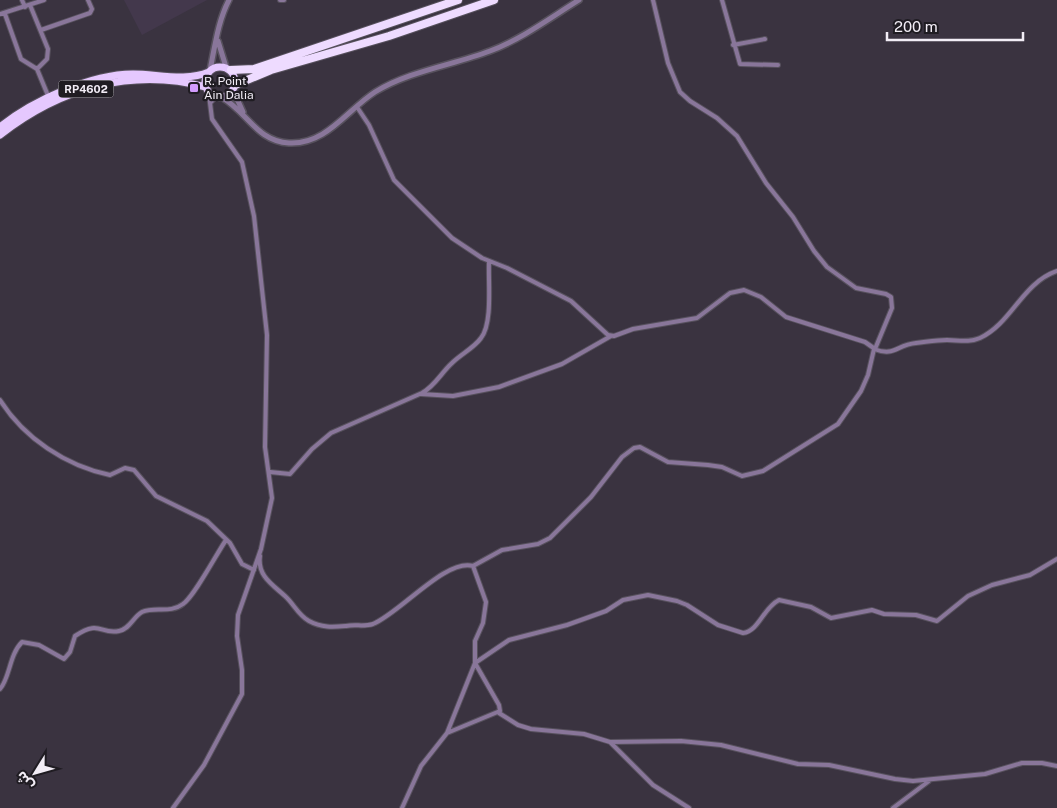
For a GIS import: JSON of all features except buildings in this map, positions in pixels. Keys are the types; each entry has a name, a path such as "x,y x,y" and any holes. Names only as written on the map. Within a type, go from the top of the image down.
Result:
{"highway":[{"path":"228,69 254,69 458,0"},
{"path":"219,97 234,87 271,70 389,36 494,0"},
{"name":"RP4602","path":"0,127 49,98 102,78 119,75 191,76 210,71 218,66 228,69 234,75 234,87"},
{"path":"208,89 206,77 210,71"},
{"name":"RP4602","path":"0,135 32,112 100,84 127,79 190,84 208,89 219,97"}],"street":[{"path":"22,0 25,7"},
{"path":"44,0 3,14 21,59 37,69 49,98"},
{"path":"41,30 90,13 92,9 88,0"},
{"path":"210,71 218,40 219,23 229,0"},
{"name":"RP4602","path":"219,97 270,139 296,143 321,135 374,93 390,85 502,46 580,0"},
{"path":"261,549 260,561 268,583 284,595 304,617 316,624 330,628 373,624 396,611 433,580 457,568 474,566 502,550 538,544 550,538 591,497 622,457 634,448 640,448 668,462 708,464 722,467 742,476 763,470 838,424 850,410 861,392 875,349 892,308 891,297 886,294 866,292 856,288 827,268 814,251 793,216 766,184 736,136 717,118 690,102 680,92 668,63 653,0"},
{"path":"722,0 733,45 740,64 778,65"},
{"path":"30,6 41,30 48,56 37,69"},
{"path":"733,45 765,39"},
{"path":"218,40 228,69"},
{"name":"RP4602","path":"234,87 245,117"},
{"path":"173,808 204,765 242,694 242,670 237,627 240,607 261,549 272,498 270,472 264,447 267,335 254,216 242,162 212,119 208,89"},
{"path":"210,103 219,97"},
{"path":"357,107 369,125 391,175 399,187 452,238 489,262 507,268 571,301 600,329 611,336"},
{"path":"270,472 290,474 312,449 331,433 429,389 451,363 477,343 484,333 488,308 489,262"},
{"path":"418,394 453,396 499,387 562,364 611,336 639,328 697,318 730,293 744,290 761,297 786,317 865,342 885,354 916,343 946,340 970,341 989,333 1030,288 1057,271"},
{"path":"0,400 26,431 70,462 110,475 124,468 134,470 153,493 200,516 233,547 242,564 254,570"},
{"path":"0,689 5,683 9,663 22,642 39,645 64,659 70,652 75,636 88,629 94,627 118,632 125,629 142,612 168,610 183,604 226,540"},
{"path":"475,663 509,640 567,625 606,610 623,600 640,596 655,597 687,604 718,625 743,633 754,628 769,606 779,600 811,607 831,618 872,610 893,615 916,615 937,621 968,596 992,585 1030,575 1057,559"},
{"path":"402,808 421,766 447,733 475,663 475,641 483,622 486,602 474,566"},
{"path":"475,663 499,705 499,713"},
{"path":"447,733 499,713"},
{"path":"499,713 518,725 531,729 584,734 610,742 671,741 721,745 798,764 829,765 895,779 930,780 985,774 1022,763 1042,762 1057,766"},
{"path":"610,742 654,785 689,808"},
{"path":"894,808 930,780"}],"shaded area":[{"path":"124,0 207,0 142,35"}],"place":[{"name":"R. Point Ain Dalia","path":"194,88"}]}
